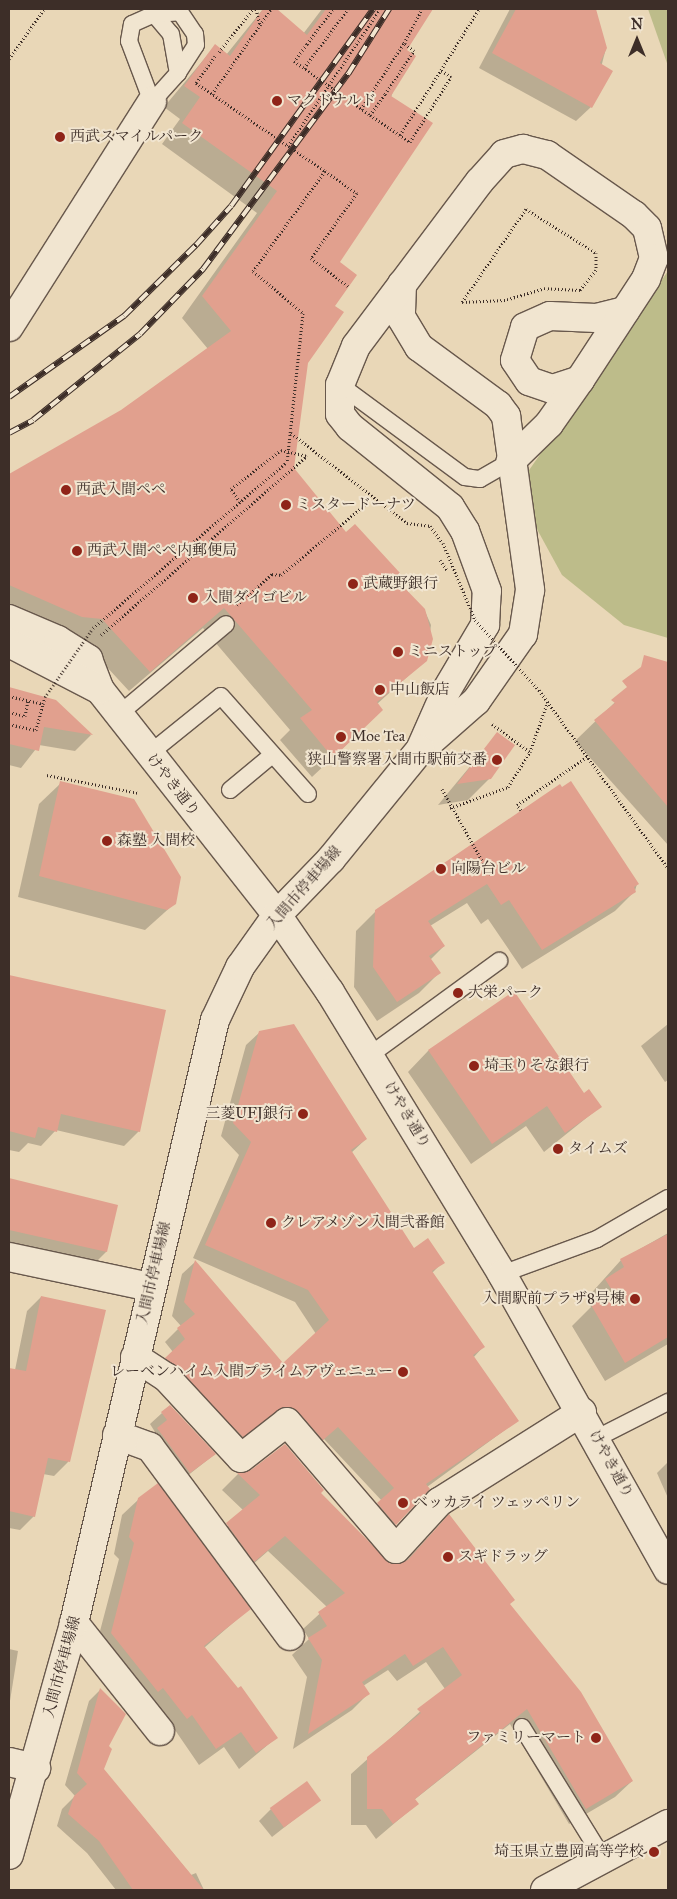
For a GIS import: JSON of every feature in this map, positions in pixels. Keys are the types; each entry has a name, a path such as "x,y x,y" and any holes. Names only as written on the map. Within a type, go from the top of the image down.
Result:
{"street":[{"path":"9,327 152,102"},
{"path":"420,750 446,691 485,625 488,591 465,531 450,507 350,427 340,414 340,385 356,346 495,161 514,149 536,151 647,228 654,258 624,311 580,380 548,424 510,462"},
{"path":"402,284 401,318 419,347"},
{"path":"580,380 552,389 529,381 515,360 525,327 550,316 596,318 624,311"},
{"path":"356,346 382,337 419,347 498,405 506,416 510,462 530,590 522,634 476,701 420,750"},
{"name":"けやき通り","path":"9,619 58,640 88,660 100,690 118,715 277,915 370,1055 502,1274 597,1438 668,1570"},
{"name":"けやき通り","path":"9,643 100,690"},
{"name":"入間市停車場線","path":"9,1856 36,1768 74,1623 150,1287 214,1020 240,967 277,915 331,859 420,750"},
{"path":"9,1257 150,1287"},
{"path":"135,1357 166,1377 241,1458 287,1422 396,1549 439,1502 582,1412"},
{"path":"117,1435 150,1447 290,1636"},
{"path":"74,1623 160,1731"},
{"path":"9,1762 36,1768"},
{"path":"545,1890 668,1824"}],"lane":[{"path":"180,12 195,34 196,45 178,73 152,102 129,41 132,24 154,14 180,12"},
{"path":"154,14 171,34 178,73"},
{"path":"340,385 465,477 480,479 510,462"},
{"path":"118,715 226,624"},
{"path":"149,754 221,696 308,794"},
{"path":"230,790 272,755"},
{"path":"370,1055 499,961"},
{"path":"502,1274 597,1239 668,1198"},
{"path":"597,1438 668,1402"},
{"path":"522,1727 603,1858"}],"path":[{"path":"9,59 44,9"},
{"path":"255,9 260,26"},
{"path":"255,9 215,56 196,83 357,193 311,258 349,288"},
{"path":"212,94 272,9"},
{"path":"333,9 294,61 410,142 451,77 441,70"},
{"path":"304,68 348,9"},
{"path":"288,146 380,9"},
{"path":"361,109 404,43 421,9"},
{"path":"400,135 479,9"},
{"path":"370,115 414,51 404,43"},
{"path":"9,724 36,730 45,697 93,628 287,462 303,313 253,270 325,171"},
{"path":"526,209 596,253 596,270 580,290 545,288 505,300 462,302 526,209"},
{"path":"291,433 407,523 430,526 443,543 475,620 548,700 668,868"},
{"path":"98,637 307,456 282,450 231,489 240,502"},
{"path":"226,624 228,613 272,574 282,575 367,503"},
{"path":"9,696 43,704"},
{"path":"450,808 508,787 530,752 548,700"},
{"path":"9,712 25,716 28,701"},
{"path":"492,724 530,752"},
{"path":"520,810 517,804 588,756"},
{"path":"47,775 139,793"},
{"path":"442,789 450,808 490,875"}],"shaded area":[{"path":"648,9 668,9 668,66"},
{"path":"668,271 668,638 624,625 562,575 532,520 525,476"}],"building":[{"path":"263,9 277,9 307,35 326,9 433,9 407,50 416,56 391,96 433,123 340,262 357,275 335,306 344,312 308,363 294,468 346,532 355,524 400,573 395,578 425,609 433,639 427,661 377,702 383,710 333,758 300,718 312,710 224,608 150,672 102,619 82,617 9,585 9,474 121,410 231,331 202,296 277,191 182,123 200,97 184,86 215,44 230,56"},
{"path":"516,9 596,9 607,48 600,63 613,71 592,108 492,53"},
{"path":"644,655 668,662 668,807 594,720 615,703 611,700 627,687 622,681 641,667"},
{"path":"9,687 56,700 93,735 44,727 39,751 9,744"},
{"path":"497,732 515,745 491,779 457,784"},
{"path":"60,781 134,799 181,877 176,904 167,910 39,876"},
{"path":"571,781 639,884 634,887 636,892 542,950 509,900 501,905 487,884 428,921 445,946 429,956 441,973 397,1002 373,967 375,910 560,784 562,787"},
{"path":"9,975 166,1010 140,1132 61,1114 57,1132 38,1127 35,1138 9,1131"},
{"path":"514,991 584,1093 589,1089 602,1107 565,1133 547,1106 492,1144 428,1050"},
{"path":"294,1024 367,1139 351,1150 414,1248 428,1238 445,1263 432,1271 485,1347 473,1355 519,1421 426,1484 430,1489 396,1525 377,1503 394,1488 338,1427 323,1440 298,1412 285,1407 243,1437 165,1358 185,1339 177,1328 195,1314 184,1302 195,1260 283,1363 329,1320 308,1290 205,1245 251,1142 233,1123 259,1031"},
{"path":"9,1178 118,1205 107,1252 9,1230"},
{"name":"入間駅前プラザ8号棟","path":"668,1234 668,1337 625,1363 591,1305 613,1292 605,1279 624,1267 620,1259"},
{"path":"41,1296 106,1310 70,1462 48,1458 35,1517 9,1511 9,1368 26,1371"},
{"path":"170,1405 216,1454 190,1473 157,1428 167,1420 161,1412"},
{"path":"285,1444 324,1490 321,1493 391,1564 408,1560 449,1514 515,1600 510,1604 581,1692 633,1781 586,1809 527,1709 415,1799 419,1804 393,1824 382,1809 367,1809 367,1757 421,1713 417,1709 462,1675 443,1647 413,1666 405,1654 362,1682 370,1694 308,1734 322,1660 308,1638 327,1626 318,1612 345,1593 285,1536 254,1562 226,1523 260,1495 237,1473 251,1470"},
{"path":"158,1483 251,1609 204,1646 238,1688 241,1686 278,1738 256,1753 241,1732 216,1749 192,1715 187,1719 163,1688 158,1692 111,1633 134,1543 129,1537 138,1498"},
{"path":"100,1688 126,1714 109,1746 112,1749 104,1769 204,1890 133,1890 99,1841 68,1814 74,1796 87,1784 77,1773"},
{"path":"307,1781 321,1800 284,1827 270,1808"}],"railway":[{"path":"9,397 124,316 196,245 231,206 373,9"},
{"path":"9,433 33,420 140,334 203,269 348,74 389,9"}],"place":[{"name":"マクドナルド","path":"277,101"},
{"name":"西武スマイルパーク","path":"60,137"},
{"name":"西武入間ペペ","path":"66,490"},
{"name":"ミスタードーナツ","path":"286,505"},
{"name":"西武入間ぺぺ内郵便局","path":"77,551"},
{"name":"武蔵野銀行","path":"353,584"},
{"name":"入間ダイゴビル","path":"193,598"},
{"name":"ミニストップ","path":"398,652"},
{"name":"中山飯店","path":"380,690"},
{"name":"Moe Tea","path":"341,737"},
{"name":"狭山警察署入間市駅前交番","path":"497,760"},
{"name":"森塾 入間校","path":"107,841"},
{"name":"向陽台ビル","path":"441,869"},
{"name":"大栄パーク","path":"458,993"},
{"name":"埼玉りそな銀行","path":"474,1066"},
{"name":"三菱UFJ銀行","path":"303,1114"},
{"name":"タイムズ","path":"558,1149"},
{"name":"クレアメゾン入間弐番館","path":"271,1223"},
{"name":"入間駅前プラザ8号棟","path":"635,1299"},
{"name":"レーベンハイム入間プライムアヴェニュー","path":"403,1372"},
{"name":"ベッカライ ツェッペリン","path":"403,1503"},
{"name":"スギドラッグ","path":"448,1557"},
{"name":"ファミリーマート","path":"596,1738"},
{"name":"埼玉県立豊岡高等学校","path":"654,1852"}]}
